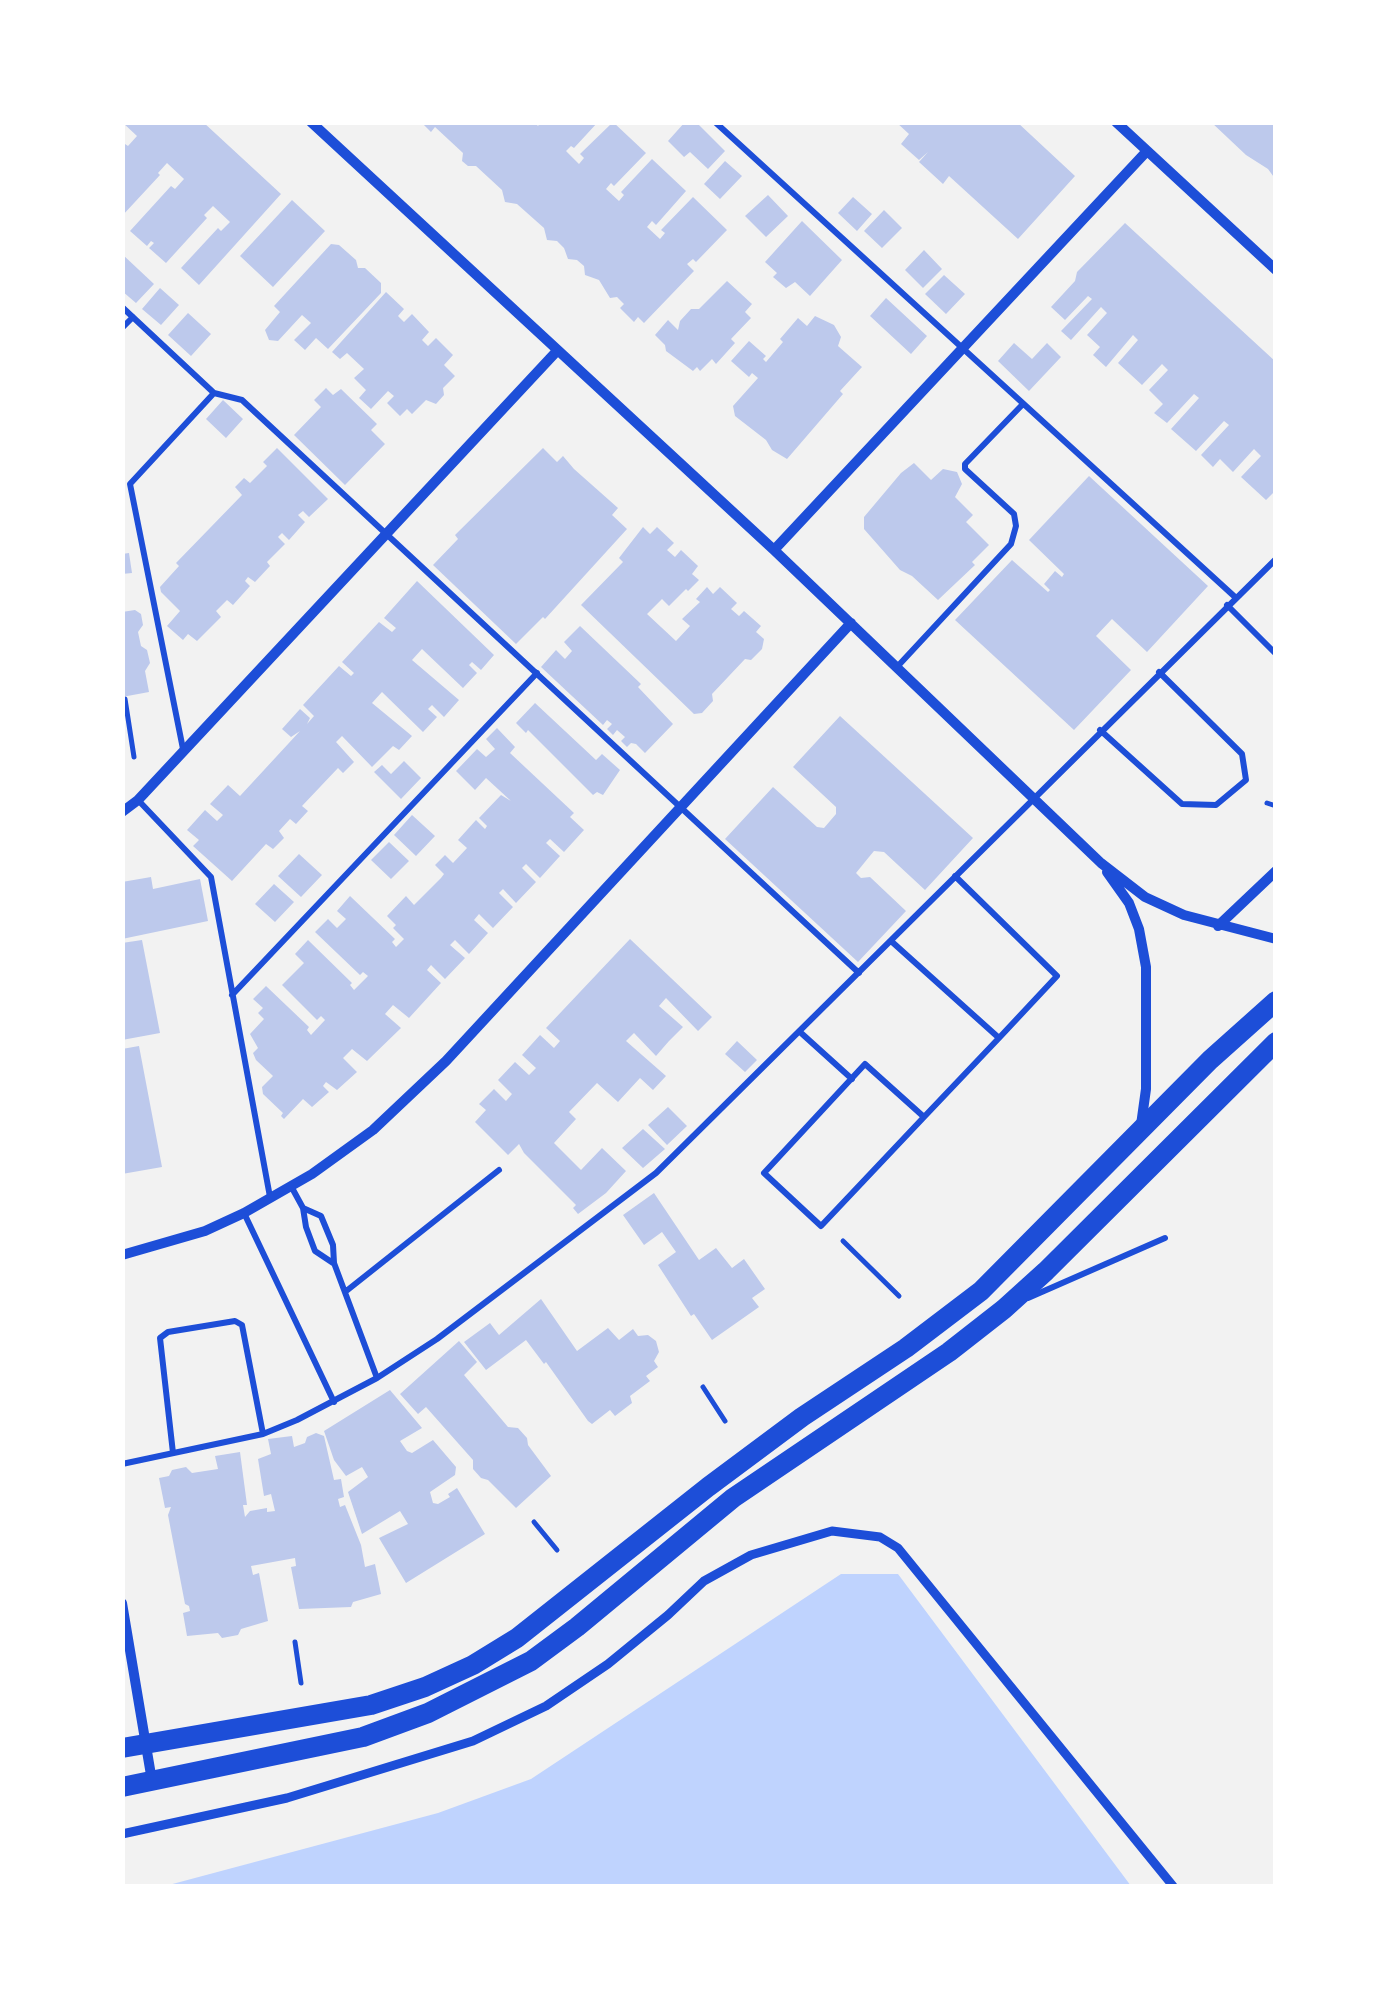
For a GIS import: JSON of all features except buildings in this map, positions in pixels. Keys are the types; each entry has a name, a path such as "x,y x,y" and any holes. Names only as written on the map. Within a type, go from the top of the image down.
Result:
{"main road":[{"path":"122,1748 371,1705 457,1672 517,1638 708,1486 906,1348 981,1290 1141,1129 1276,1001"},
{"path":"122,1786 363,1736 428,1713 530,1661 772,1470 949,1352 1004,1309 1046,1272 1276,1042"}],"street":[{"path":"311,122 851,622 1101,863 1145,897 1184,915 1276,939"},
{"path":"1116,122 1276,270"},
{"path":"774,550 1147,151"},
{"path":"122,812 138,800 556,352"},
{"path":"122,1255 204,1231 244,1213 373,1130 425,1083 851,622"},
{"path":"1101,863 1129,904 1139,929 1146,967 1146,1090 1141,1129"},
{"path":"1218,926 1276,871"},
{"path":"122,1834 287,1798 473,1741 546,1706 577,1685 668,1616 704,1581 751,1555 832,1531 880,1538 898,1548 1173,1886"},
{"path":"122,1603 152,1781"}],"lane":[{"path":"715,122 1236,597"},
{"path":"122,307 214,393 242,400 859,973"},
{"path":"122,328 133,317"},
{"path":"184,750 130,484 214,393"},
{"path":"898,667 1011,544 1016,526 1014,514 965,469 1022,404"},
{"path":"122,1464 263,1434 334,1402 437,1339 656,1173 1276,559"},
{"path":"1227,605 1276,654"},
{"path":"1100,730 1182,804 1216,805 1246,780 1242,754 1159,672"},
{"path":"232,995 537,674"},
{"path":"138,800 211,877 270,1198"},
{"path":"924,1117 866,1064 764,1173 821,1226 999,1038 1057,976 955,876"},
{"path":"891,941 999,1038"},
{"path":"800,1032 852,1078"},
{"path":"345,1292 498,1170"},
{"path":"291,1186 304,1208 315,1251 334,1264"},
{"path":"304,1208 321,1216 334,1244 334,1264 377,1378"},
{"path":"244,1213 334,1402"},
{"path":"1004,1309 1165,1238"},
{"path":"174,1453 160,1338 168,1332 235,1321 242,1326 263,1434"}],"path":[{"path":"125,699 134,757"},
{"path":"1266,803 1271,808 1276,806"},
{"path":"843,1242 899,1296"},
{"path":"703,1387 725,1421"},
{"path":"534,1522 556,1550"},
{"path":"296,1642 301,1683"}],"water":[{"path":"841,1574 898,1574 1131,1886 165,1886 438,1813 531,1779"}]}
